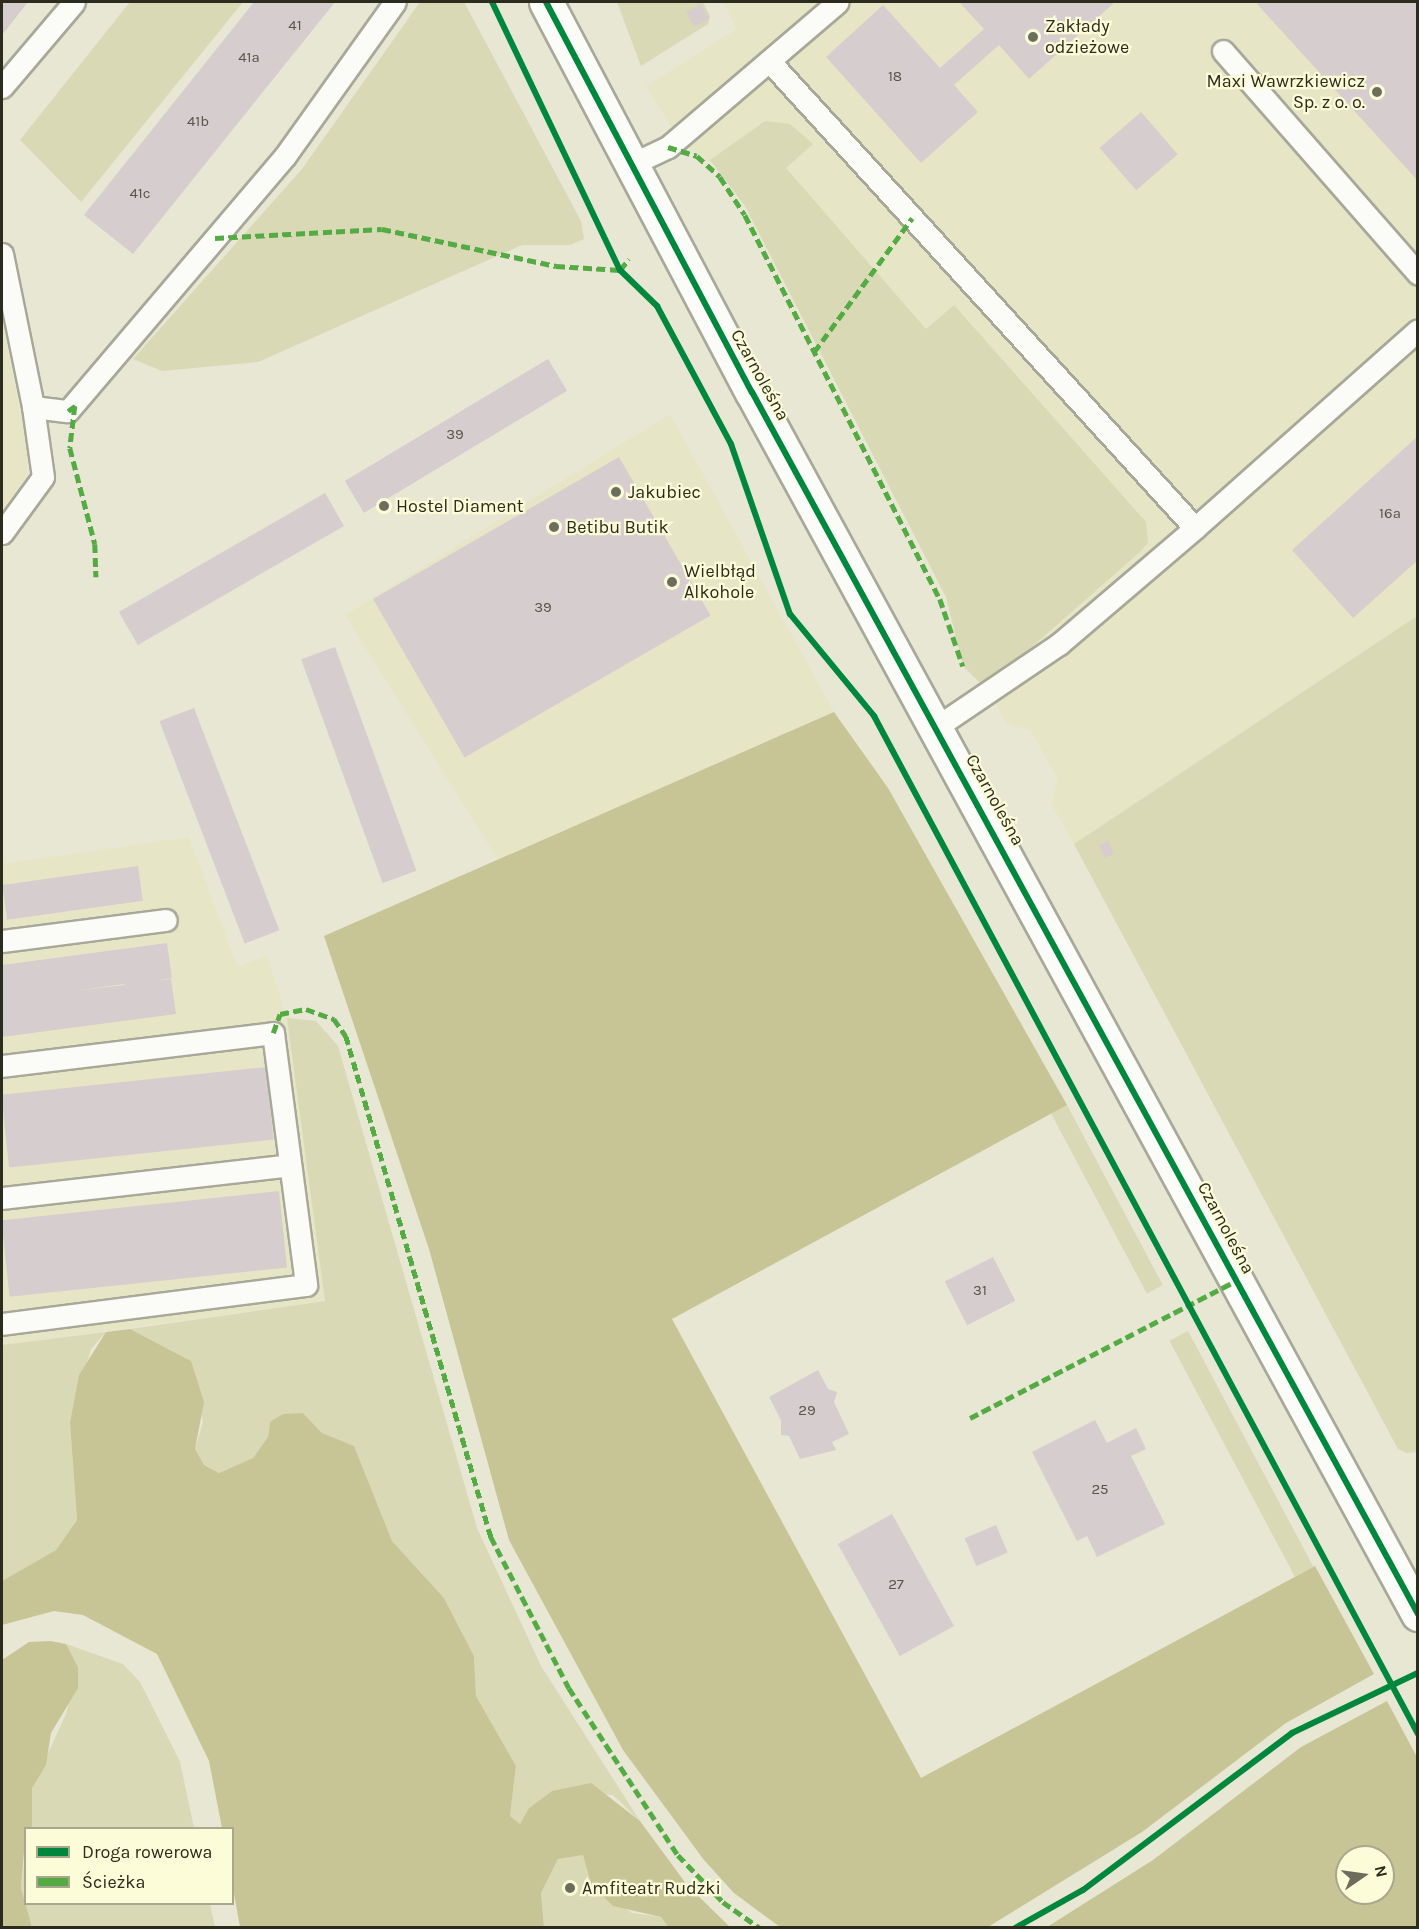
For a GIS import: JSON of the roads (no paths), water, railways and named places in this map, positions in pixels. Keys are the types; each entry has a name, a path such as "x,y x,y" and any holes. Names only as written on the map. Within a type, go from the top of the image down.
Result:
{"street":[{"name":"Czarnoleśna","path":"546,2 630,165 938,726 1418,1614"}],"lane":[{"path":"2,87 74,2"},
{"path":"33,407 68,411 285,156 395,2"},
{"path":"630,165 668,147 771,63 838,2"},
{"path":"1222,51 1418,274"},
{"path":"771,63 1195,528"},
{"path":"2,254 33,407 43,477 2,533"},
{"path":"938,726 1059,645 1418,330"},
{"path":"2,942 166,920"},
{"path":"2,1065 273,1033 306,1285 2,1324"},
{"path":"2,1198 290,1165"}],"place":[{"name":"Zakłady odzieżowe","path":"1033,37"},
{"name":"Maxi Wawrzkiewicz Sp. z o. o.","path":"1377,92"},
{"name":"Jakubiec","path":"616,492"},
{"name":"Hostel Diament","path":"384,506"},
{"name":"Betibu Butik","path":"554,527"},
{"name":"Wielbłąd Alkohole","path":"672,582"},
{"name":"Amfiteatr Rudzki","path":"570,1888"}]}
